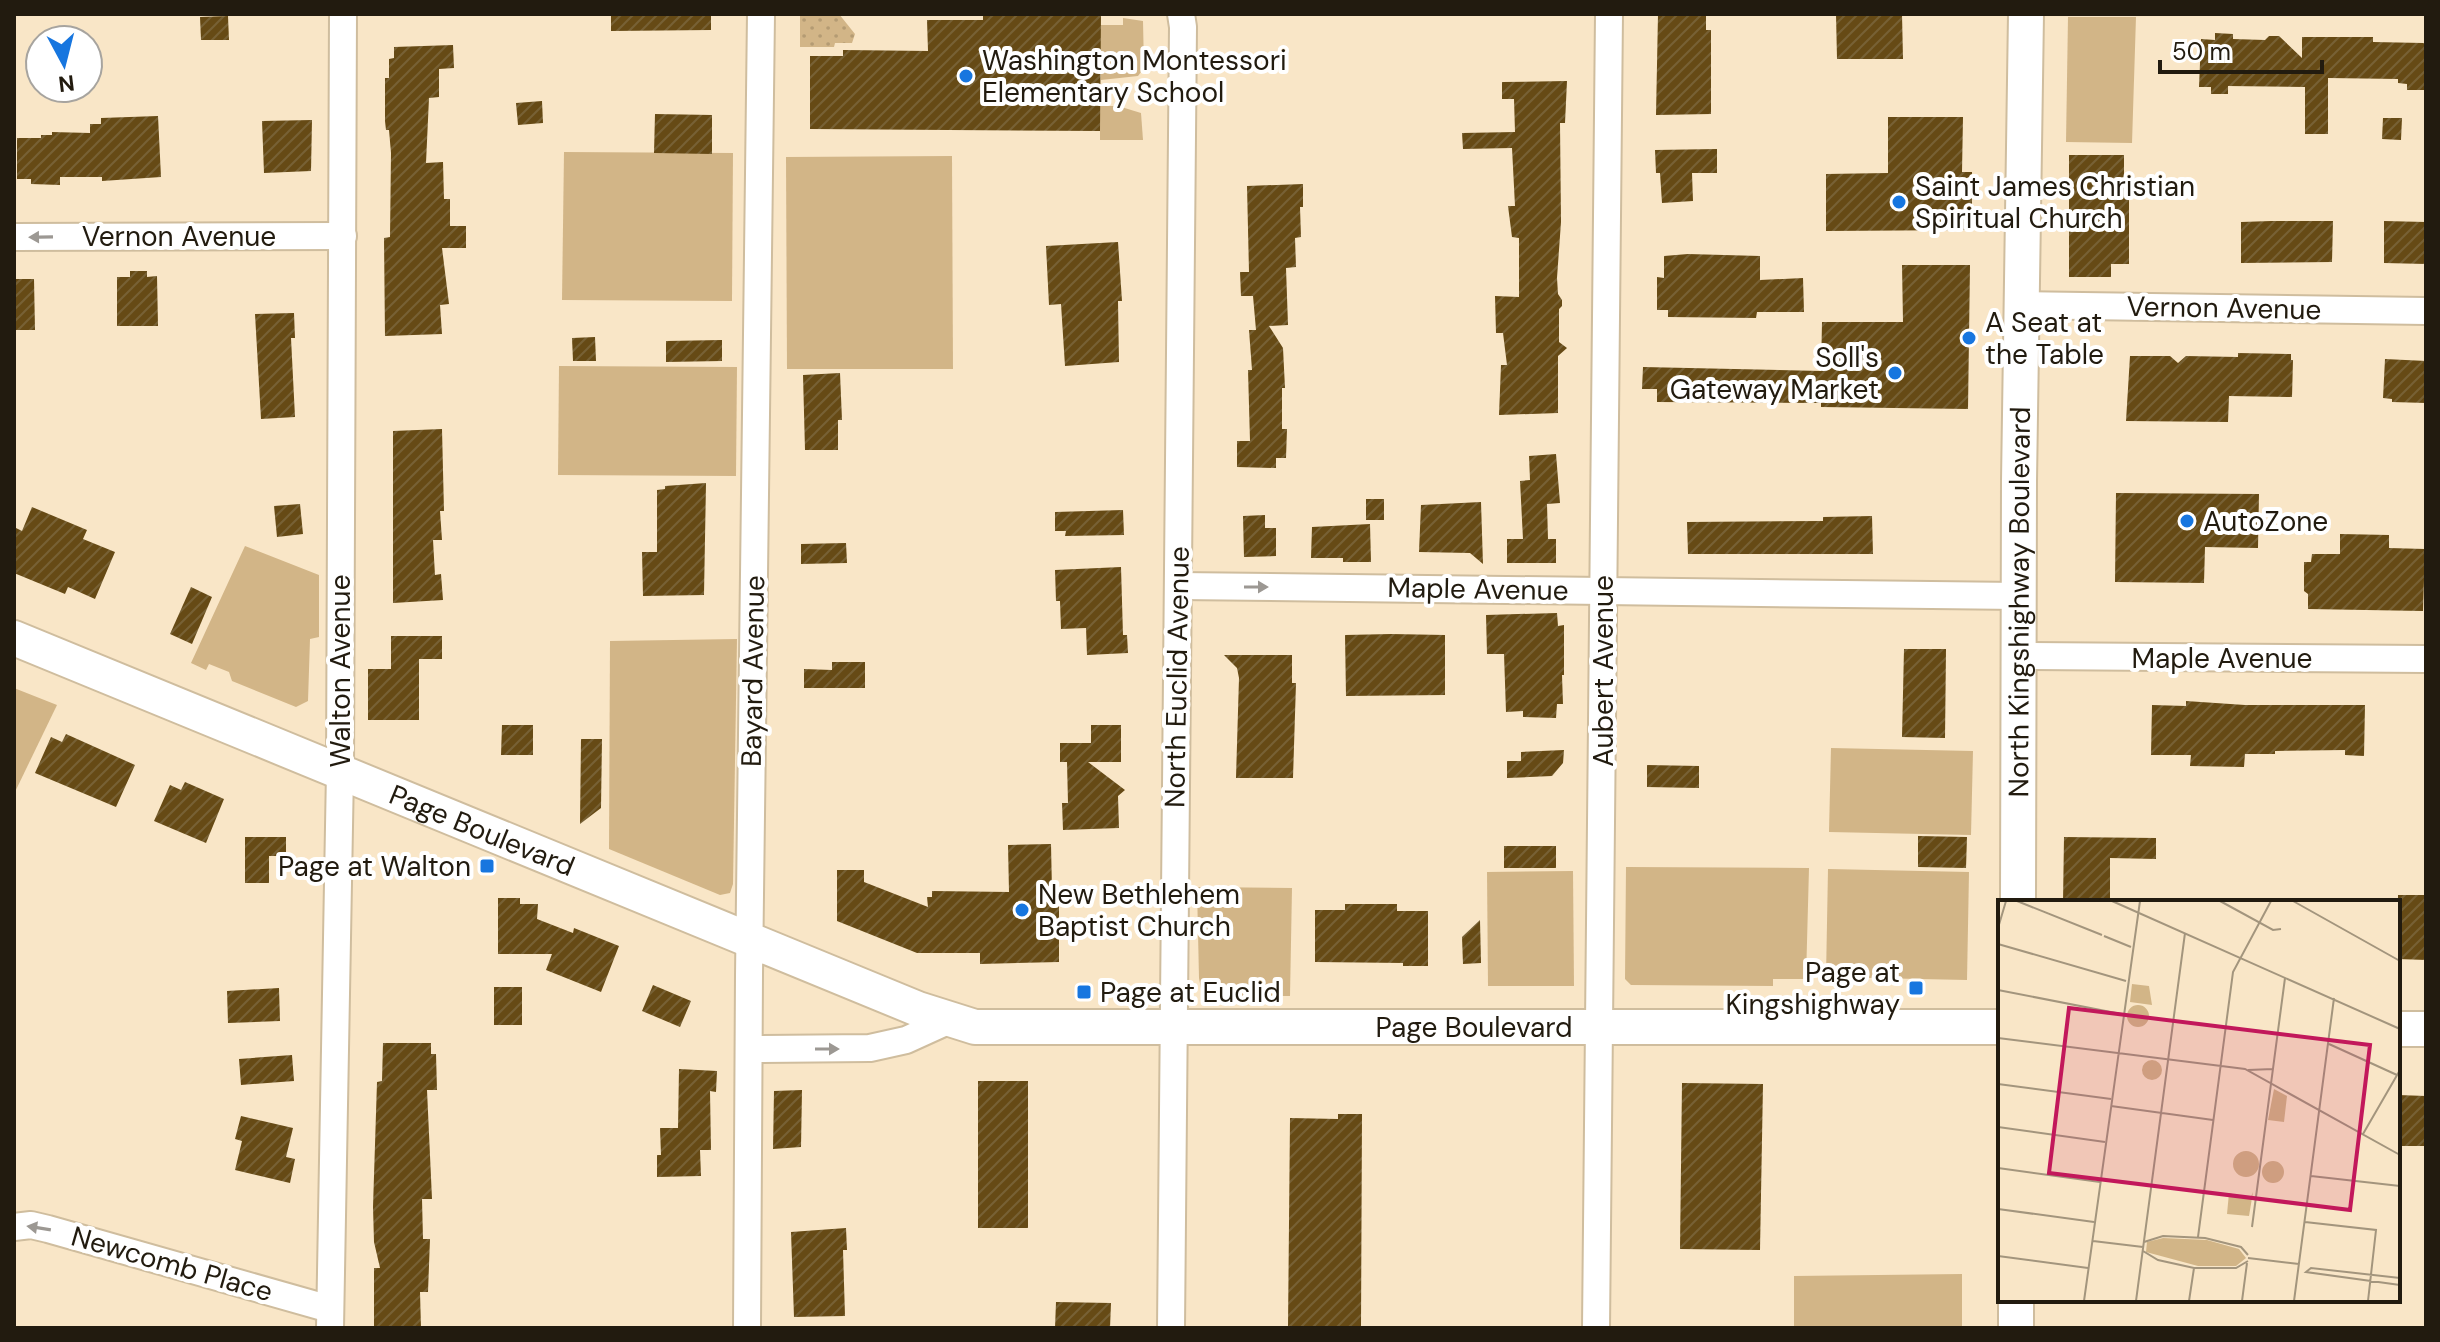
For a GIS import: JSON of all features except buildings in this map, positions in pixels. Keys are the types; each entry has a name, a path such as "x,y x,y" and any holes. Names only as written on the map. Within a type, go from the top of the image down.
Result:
{"main road":[{"name":"North Kingshighway Boulevard","path":"2018,900 2026,14"},
{"name":"Page Boulevard","path":"14,638 950,1020 975,1027 1998,1027"},
{"path":"2400,1029 2426,1029"},
{"path":"2016,1302 2016,1328"}],"street":[{"name":"Walton Avenue","path":"330,1318 340,771 343,14"},
{"name":"Bayard Avenue","path":"747,1328 761,14"},
{"name":"Aubert Avenue","path":"1596,1328 1609,14"},
{"name":"North Euclid Avenue","path":"1171,1328 1184,18"},
{"name":"Vernon Avenue","path":"14,237 343,236"},
{"name":"Vernon Avenue","path":"2023,305 2426,311"},
{"name":"Maple Avenue","path":"1178,586 2019,596"},
{"name":"Maple Avenue","path":"2018,656 2426,659"},
{"path":"749,1049 870,1048 906,1040 950,1020"},
{"name":"Newcomb Place","path":"14,1227 31,1225 48,1229 330,1318"}],"shaded area":[{"path":"800,14 839,14 855,34 852,43 835,43 834,47 800,47"},
{"path":"2068,17 2136,17 2132,143 2066,142"},
{"path":"1123,18 1143,21 1144,68 1138,76 1101,80 1101,54 1091,54 1092,25 1123,25"},
{"path":"1100,106 1118,106 1141,113 1143,140 1100,140"},
{"path":"564,152 733,153 732,301 562,300"},
{"path":"952,156 953,369 787,369 786,157"},
{"path":"559,366 737,367 736,476 558,475"},
{"path":"245,546 319,575 319,637 310,639 308,701 296,707 232,681 229,672 209,664 206,670 191,663"},
{"path":"737,639 733,884 730,893 720,895 609,849 610,641"},
{"path":"14,688 57,705 14,794"},
{"path":"1831,748 1973,751 1971,835 1829,832"},
{"path":"1626,867 1809,868 1806,979 1773,979 1773,986 1631,985 1625,979"},
{"path":"1828,869 1969,872 1967,980 1826,977"},
{"path":"1573,871 1574,986 1488,986 1487,872"},
{"path":"1197,887 1292,888 1290,996 1202,994"},
{"path":"1962,1274 1962,1328 1794,1328 1794,1276"}],"place":[{"name":"Washington Montessori Elementary School","path":"966,76"},
{"name":"Saint James Christian Spiritual Church","path":"1899,202"},
{"name":"A Seat at the Table","path":"1969,338"},
{"name":"Soll's Gateway Market","path":"1895,373"},
{"name":"AutoZone","path":"2187,521"},
{"name":"Page at Walton","path":"487,866"},
{"name":"New Bethlehem Baptist Church","path":"1022,910"},
{"name":"Page at Kingshighway","path":"1916,988"},
{"name":"Page at Euclid","path":"1084,992"}]}
